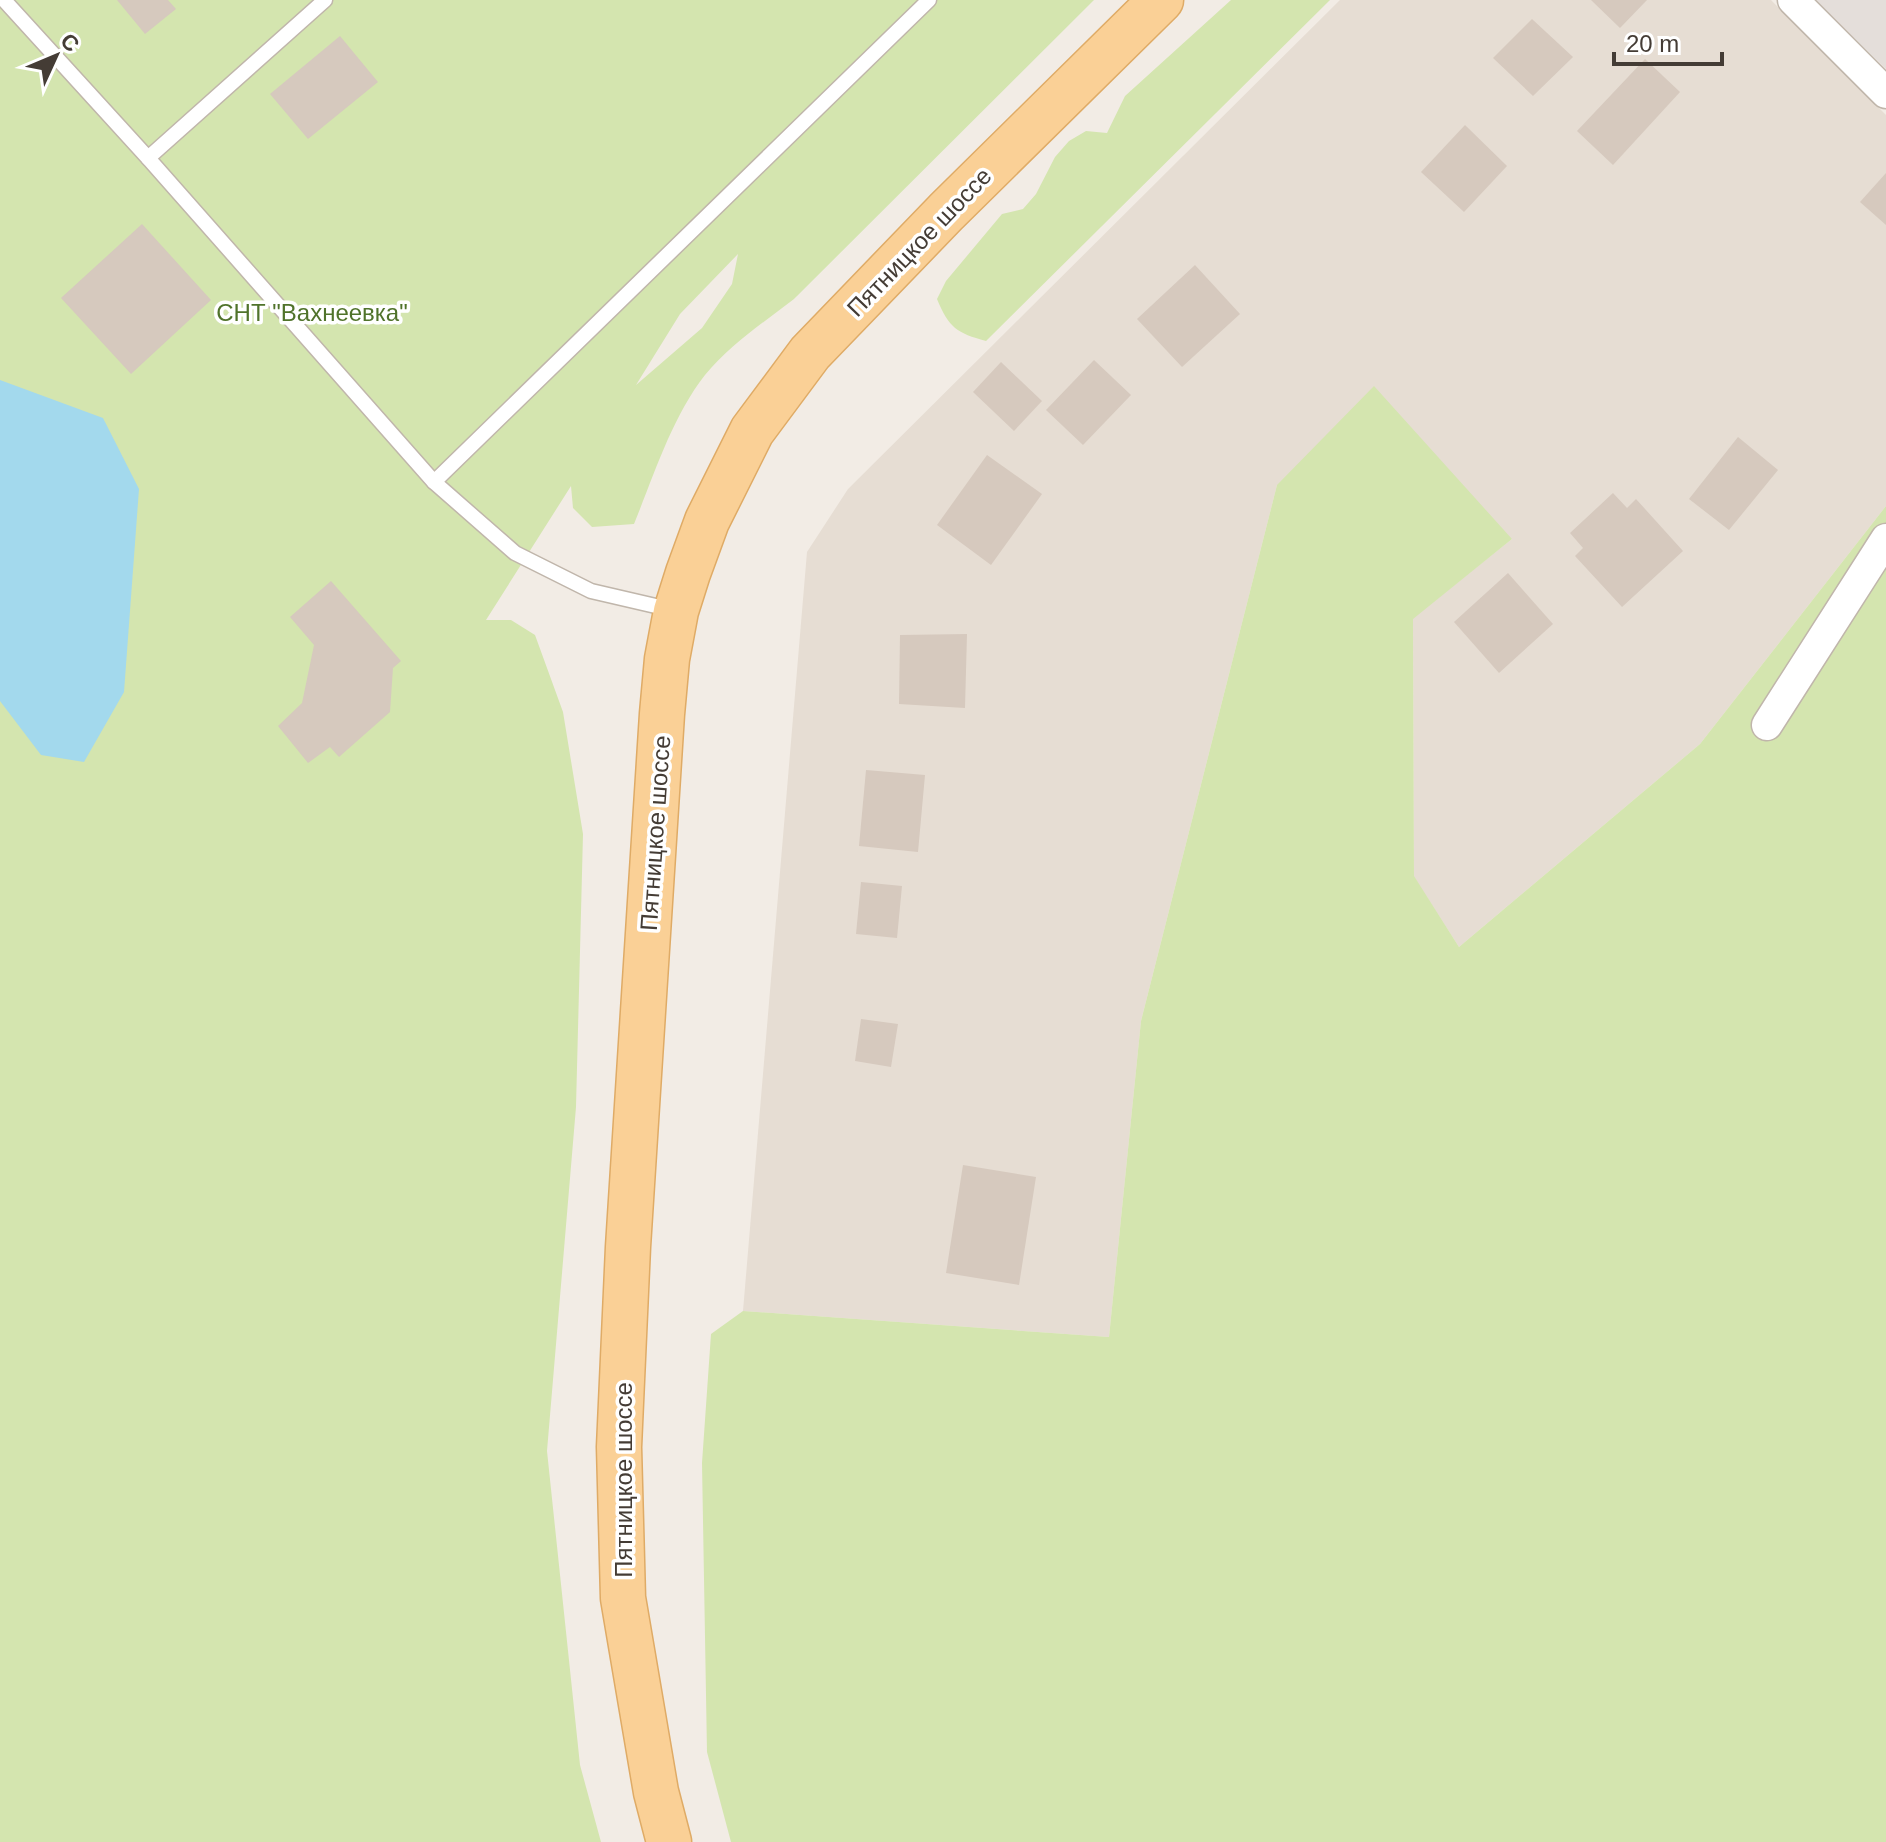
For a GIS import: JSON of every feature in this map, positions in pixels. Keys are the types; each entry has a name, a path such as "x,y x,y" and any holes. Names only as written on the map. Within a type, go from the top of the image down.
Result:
{"main road":[{"name":"Пятницкое шоссе","path":"669,1842 656,1792 623,1598 619,1447 628,1247 662,714 667,659 676,611 707,521 752,431 810,353 946,212 1161,0"}],"street":[{"path":"1793,0 1886,93"},
{"path":"1767,725 1886,539"}],"lane":[{"path":"4,0 434,482 515,553 591,591 676,611"},
{"path":"148,158 325,0"},
{"path":"434,482 929,0"}],"shaded area":[{"path":"1340,0 1771,0 1886,115 1886,506 1700,744 1459,947 1414,877 1413,618 1512,539 1277,485 1141,1021 1109,1337 743,1311 807,552 848,489"},
{"path":"1815,0 1886,0 1886,69"}],"green space":[{"name":"СНТ \"Вахнеевка\"","path":"0,0 1094,0 794,299 736,344 705,375 673,428 634,524 592,527 573,508 571,486 486,620 511,620 535,635 563,712 583,834 576,1107 547,1451 580,1765 601,1842 0,1842","holes":["738,254 732,284 702,328 636,385 680,314"]},
{"path":"1231,0 1330,0 986,341 955,328 937,299 946,281 1002,214 1023,209 1036,194 1055,157 1069,141 1086,131 1107,133 1125,96"},
{"path":"1374,386 1512,539 1413,619 1414,876 1459,947 1700,744 1886,506 1886,1842 731,1842 707,1752 702,1463 711,1334 743,1311 1109,1337 1141,1021 1277,485"}],"water":[{"path":"0,380 103,418 139,489 124,692 84,762 41,755 0,701"}],"building":[{"path":"117,0 168,0 176,9 145,34"},
{"path":"1591,0 1647,0 1620,28"},
{"path":"1532,19 1573,57 1533,96 1493,58"},
{"path":"340,36 378,82 308,139 270,94"},
{"path":"1645,59 1680,92 1613,165 1577,131"},
{"path":"1465,125 1507,166 1464,212 1421,172"},
{"path":"1886,173 1886,225 1860,202"},
{"path":"142,224 211,300 131,374 61,298"},
{"path":"1195,265 1240,314 1182,367 1137,319"},
{"path":"1094,360 1131,395 1083,445 1046,410"},
{"path":"1001,362 1042,401 1014,431 973,392"},
{"path":"1738,437 1778,470 1729,530 1689,499"},
{"path":"987,455 1042,494 991,565 937,525"},
{"path":"1613,493 1627,508 1636,499 1683,551 1622,607 1575,556 1583,548 1570,533"},
{"path":"1508,573 1553,624 1499,673 1454,622"},
{"path":"331,581 401,661 393,668 390,712 339,757 330,747 308,763 278,726 302,703 314,645 290,617"},
{"path":"967,634 965,708 899,704 900,635"},
{"path":"866,770 925,775 918,852 859,846"},
{"path":"861,882 902,886 897,938 856,934"},
{"path":"861,1019 898,1024 891,1067 855,1061"},
{"path":"963,1165 1036,1177 1019,1285 946,1273"}]}
